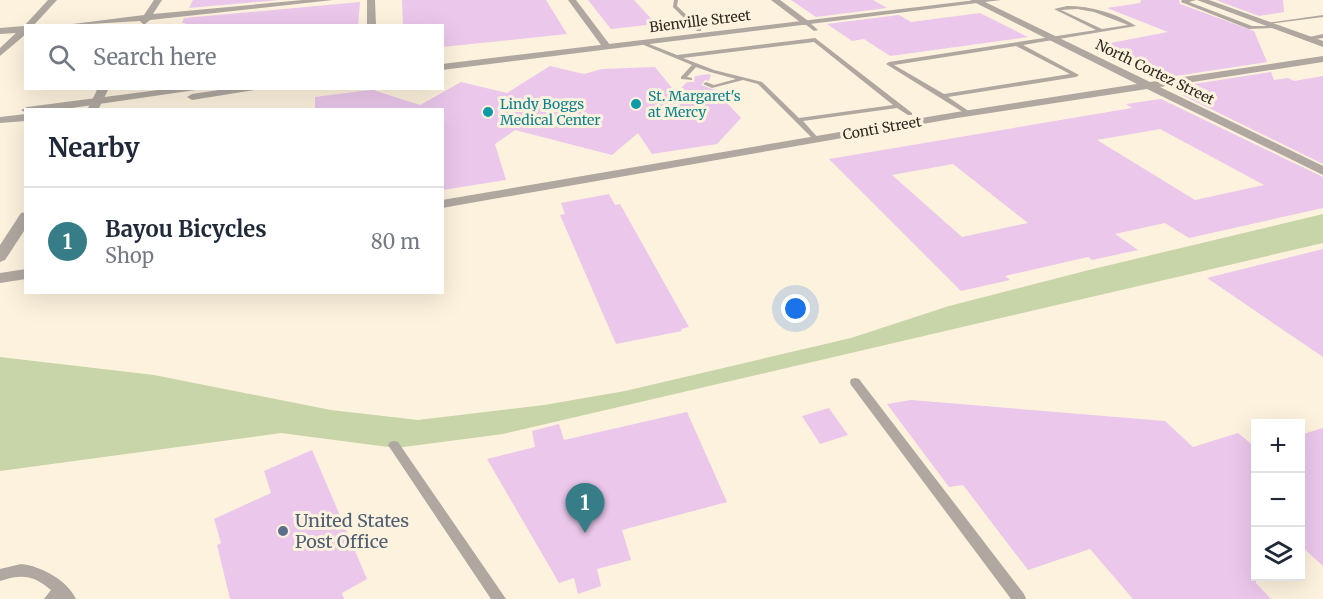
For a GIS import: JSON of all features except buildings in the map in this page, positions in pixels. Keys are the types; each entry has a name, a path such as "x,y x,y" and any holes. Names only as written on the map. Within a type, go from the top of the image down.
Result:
{"street":[{"path":"30,24 53,0"},
{"path":"145,21 158,0"},
{"path":"95,24 145,21 329,0"},
{"path":"371,0 372,24"},
{"path":"572,0 605,44"},
{"path":"776,0 808,24"},
{"name":"Bienville Street","path":"444,67 699,30 808,24 954,0"},
{"name":"Bienville Street","path":"444,60 605,44 642,43 997,0"},
{"path":"1201,0 1323,44"},
{"name":"North Cortez Street","path":"976,1 1323,171"},
{"path":"0,31 24,28"},
{"path":"0,53 24,30"},
{"name":"Conti Street","path":"444,204 968,113 1151,87 1323,58"},
{"path":"92,107 103,90"},
{"path":"92,107 192,90"},
{"path":"70,108 244,90"},
{"path":"0,113 24,110"},
{"path":"0,120 24,117"},
{"path":"0,257 24,219"},
{"path":"0,278 24,274"}],"lane":[{"path":"676,0 675,6 699,30"},
{"path":"1194,0 1183,1 1251,28 1323,16"},
{"path":"1058,1 1070,6"},
{"path":"968,113 889,64 1134,26 1085,7 1070,6 1056,9 1101,31"},
{"path":"1308,38 1323,36"},
{"path":"675,57 815,40 910,114"},
{"path":"642,43 695,65 760,83 817,140"},
{"path":"943,96 1077,75 1017,44"},
{"path":"690,80 683,78 695,65"},
{"path":"706,84 714,87 741,79"},
{"path":"798,120 898,106"},
{"path":"855,382 1019,599"},
{"path":"394,445 499,599"},
{"path":"0,575 17,568 40,573 60,596"}],"green space":[{"path":"1323,214 1323,243 503,434 396,448 281,433 0,471 0,357 154,375 331,410 418,420 544,405 625,391 851,338 949,306"}],"place":[{"name":"St. Margaret's at Mercy","path":"636,104"},
{"name":"Lindy Boggs Medical Center","path":"488,112"},
{"name":"United States Post Office","path":"283,531"},
{"name":"Bayou Bicycles","path":"585,533"}]}
